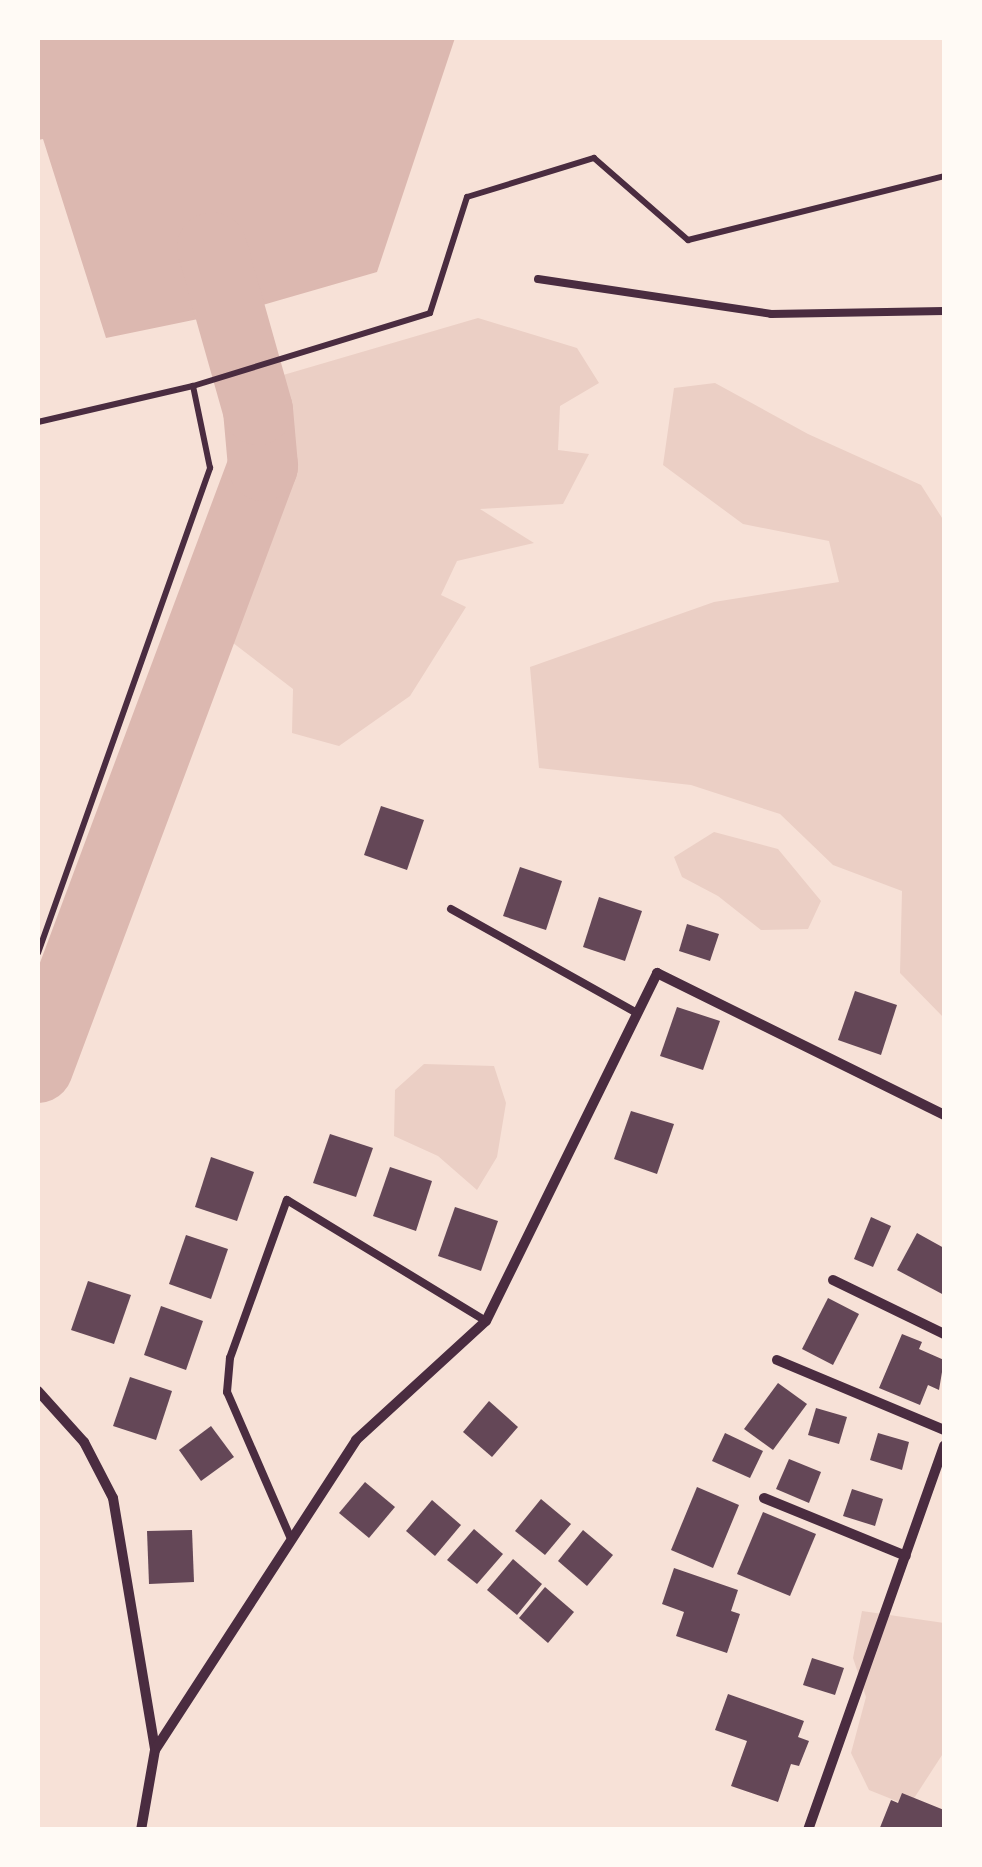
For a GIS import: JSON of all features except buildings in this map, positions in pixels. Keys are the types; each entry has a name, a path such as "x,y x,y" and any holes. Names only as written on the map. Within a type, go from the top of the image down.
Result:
{"street":[{"path":"154,1750 356,1440 486,1321 658,973 944,1115"},
{"path":"833,1280 944,1334"},
{"path":"777,1360 944,1430"},
{"path":"38,1392 84,1442 113,1498 154,1750 140,1830"},
{"path":"808,1830 944,1445"},
{"path":"764,1498 906,1556"}],"lane":[{"path":"538,279 770,314 944,311"},
{"path":"451,909 637,1014"},
{"path":"291,1539 227,1392 230,1358 286,1200 486,1321"}],"path":[{"path":"38,422 192,386 430,313 468,196 594,158 688,240 944,176"},
{"path":"38,953 210,468 192,386"}],"shaded area":[{"path":"38,38 455,38 377,272 252,308 255,338 219,345 203,318 106,338 43,139 38,140"},
{"path":"478,318 577,348 599,383 560,406 558,450 589,454 563,504 480,509 534,543 457,561 441,595 466,607 410,696 339,746 292,733 293,689 224,636 272,484 273,378"},
{"path":"715,383 808,434 921,485 944,521 944,1018 900,973 902,891 833,865 780,814 691,785 539,768 530,667 714,602 839,582 829,541 743,524 663,465 674,388"},
{"path":"714,832 778,849 821,901 808,929 761,930 718,896 682,877 674,857"},
{"path":"424,1064 494,1066 506,1103 497,1157 477,1190 438,1156 394,1136 395,1090"},
{"path":"862,1611 944,1623 944,1752 909,1806 869,1790 851,1753 866,1697 853,1658"}],"waterway":[{"path":"38,1068 263,466 258,410 212,247"}]}
